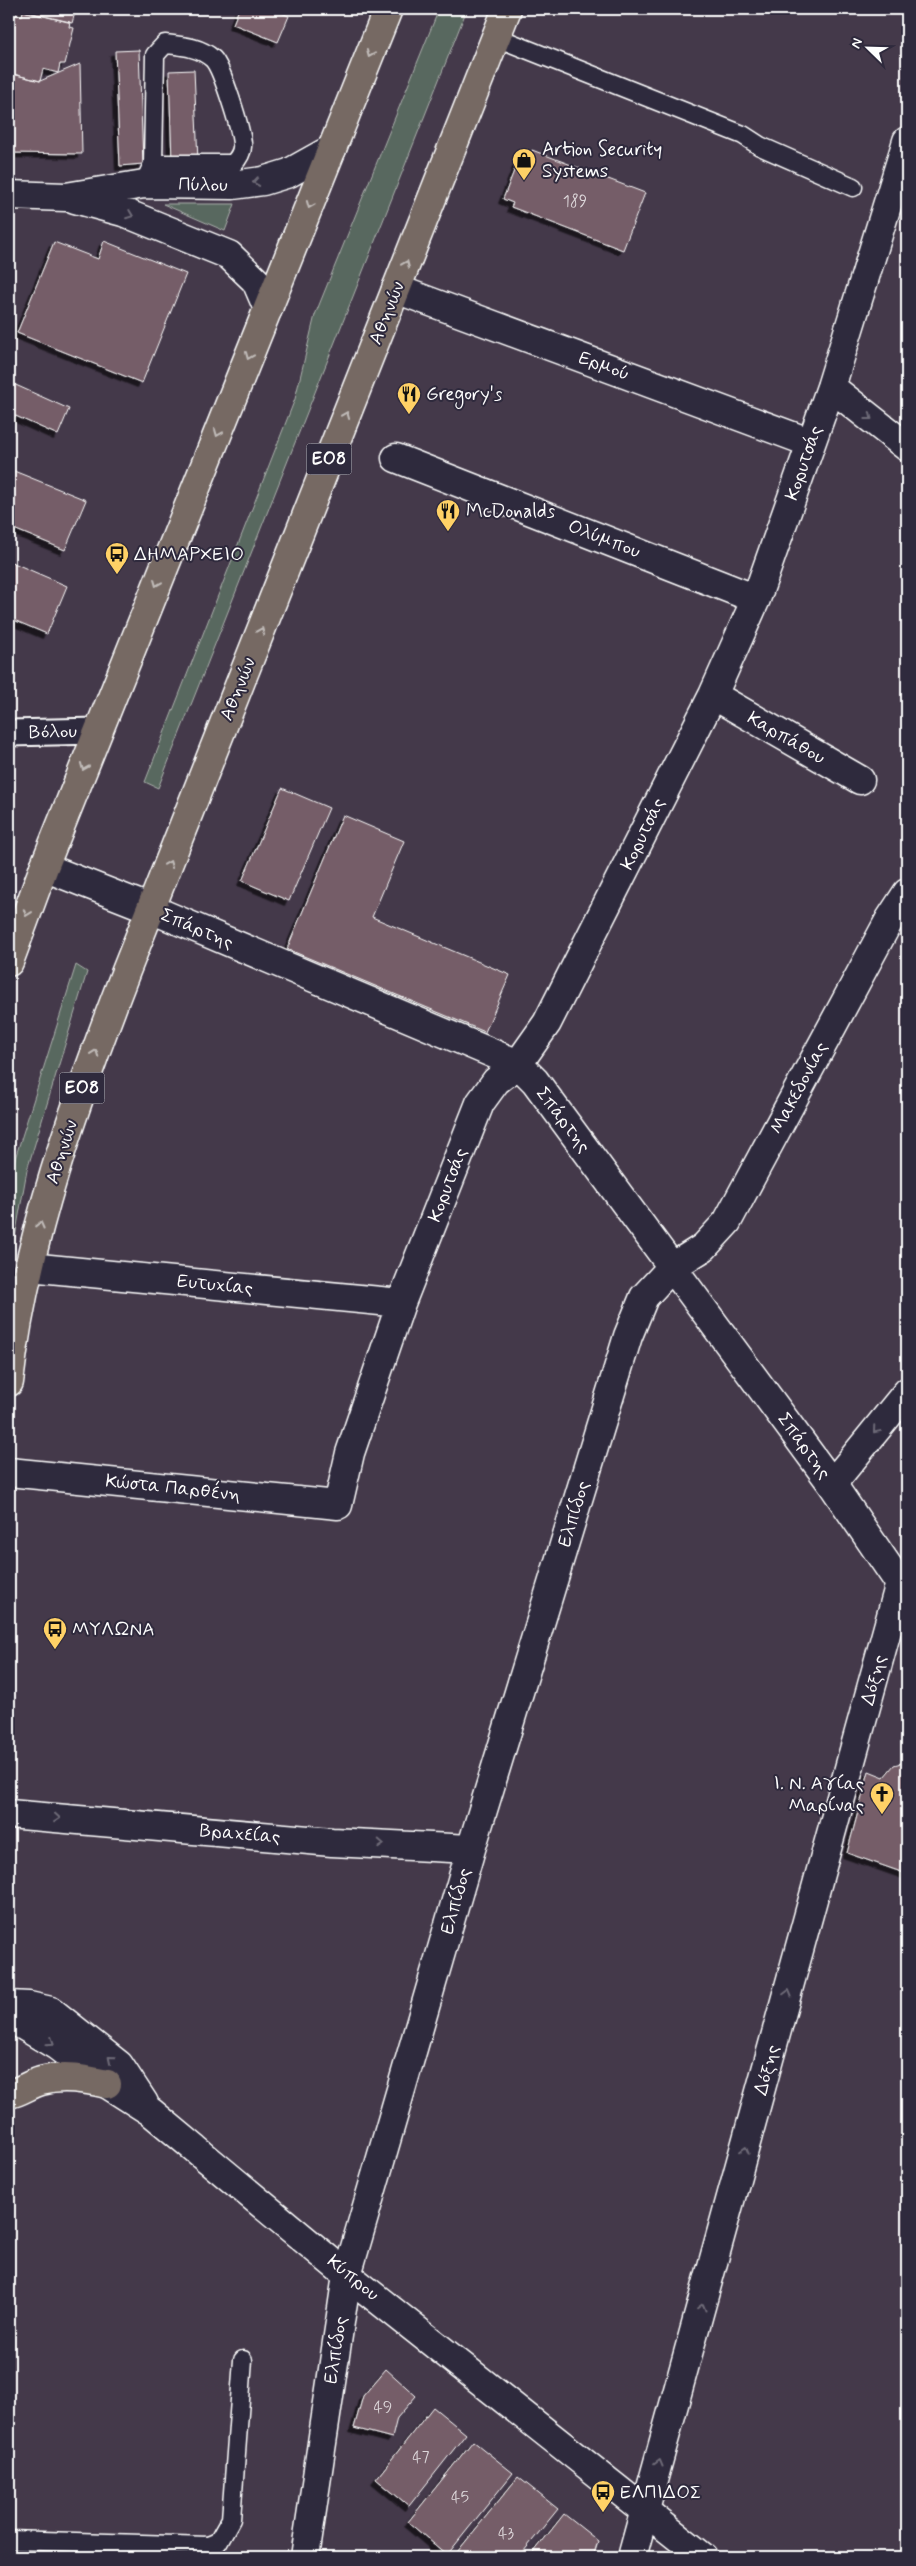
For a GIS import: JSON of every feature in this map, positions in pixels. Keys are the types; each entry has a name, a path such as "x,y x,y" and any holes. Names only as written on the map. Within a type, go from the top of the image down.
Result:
{"highway":[{"path":"9,962 98,731 388,9"},
{"name":"Αθηνών","path":"9,1382 29,1267 48,1194 86,1078 507,9"},
{"path":"9,2094 42,2081 60,2078 79,2078 107,2084"}],"street":[{"name":"Κορυτσάς","path":"338,1505 350,1453 401,1303 480,1103 496,1081 518,1064 547,1023 713,695 756,599 831,387 907,141"},
{"name":"Πύλου","path":"66,197 149,174 233,185 263,181 289,173 332,148"},
{"name":"Πύλου","path":"9,195 66,197 122,212 229,254 256,281 268,309"},
{"name":"Ερμού","path":"396,289 811,443"},
{"path":"831,387 907,447"},
{"name":"Ολύμπου","path":"396,458 756,599"},
{"name":"Καρπάθου","path":"713,695 860,780"},
{"name":"Βόλου","path":"9,733 98,731"},
{"name":"Σπάρτης","path":"44,868 151,909 518,1064 535,1081 672,1266 832,1484 904,1588"},
{"name":"Μακεδονίας","path":"672,1266 704,1247 727,1222 890,919 907,893"},
{"name":"Ελπίδος","path":"305,2557 347,2275 471,1848 628,1336 644,1297 672,1266"},
{"name":"Ευτυχίας","path":"29,1267 401,1303"},
{"path":"832,1484 907,1392"},
{"name":"Κώστα Παρθένη","path":"9,1472 338,1505"},
{"name":"Δόξης","path":"632,2557 904,1588"},
{"name":"Βραχείας","path":"9,1814 332,1842 471,1848"},
{"name":"Κύπρου","path":"9,2005 29,2006 51,2011 119,2065 151,2112 347,2275 703,2557"},
{"path":"9,2017 57,2046 107,2084 151,2112"}],"lane":[{"path":"496,37 743,135 760,146 853,187"},
{"path":"166,44 192,47 206,54 220,70 243,145 239,158 233,164 149,174 155,55 166,44"},
{"path":"9,2540 208,2546 218,2542 232,2519 243,2360"}],"shaded area":[{"path":"439,9 467,9 158,788 145,782 295,399 315,315"},
{"path":"163,204 235,204 225,231"},
{"path":"76,965 87,972 27,1170 9,1271 9,1188 13,1165"}],"building":[{"path":"23,9 76,9 72,23 23,11"},
{"path":"239,9 271,9 289,16 278,42 233,24"},
{"path":"23,11 70,22 69,27 74,28 65,64 60,64 58,73 43,69 40,81 9,73 9,32 13,14 22,16"},
{"path":"139,50 143,164 120,166 115,51"},
{"path":"80,64 82,154 9,153 9,73 40,81"},
{"path":"194,70 198,161 172,162 169,71"},
{"path":"532,150 645,193 623,250 511,207 513,203 503,199 521,153 530,157"},
{"path":"104,241 186,274 142,383 17,333 54,242 98,259"},
{"path":"9,382 69,409 58,435 9,413"},
{"path":"9,469 86,500 65,550 9,527"},
{"path":"9,561 67,586 47,634 9,618"},
{"path":"282,788 329,808 289,901 242,881"},
{"path":"343,815 404,841 372,917 510,975 485,1032 287,949"},
{"name":"Ι. Ν. Αγίας Μαρίνας","path":"901,1763 907,1765 907,1874 847,1853 869,1771 884,1777 894,1765"},
{"path":"386,2369 416,2396 397,2418 392,2438 354,2428 363,2396"},
{"path":"433,2407 466,2434 409,2506 376,2479"},
{"path":"473,2441 513,2473 447,2555 408,2522"},
{"path":"518,2477 558,2509 519,2557 453,2557"},
{"path":"564,2514 598,2541 593,2557 530,2557"}],"place":[{"name":"Artion Security Systems","path":"524,181"},
{"name":"Gregory's","path":"409,415"},
{"name":"McDonalds","path":"448,532"},
{"name":"ΔΗΜΑΡΧΕΙΟ","path":"117,575"},
{"name":"ΜΥΛΩΝΑ","path":"55,1650"},
{"name":"Ι. Ν. Αγίας Μαρίνας","path":"882,1815"},
{"name":"ΕΛΠΙΔΟΣ","path":"603,2513"}]}
